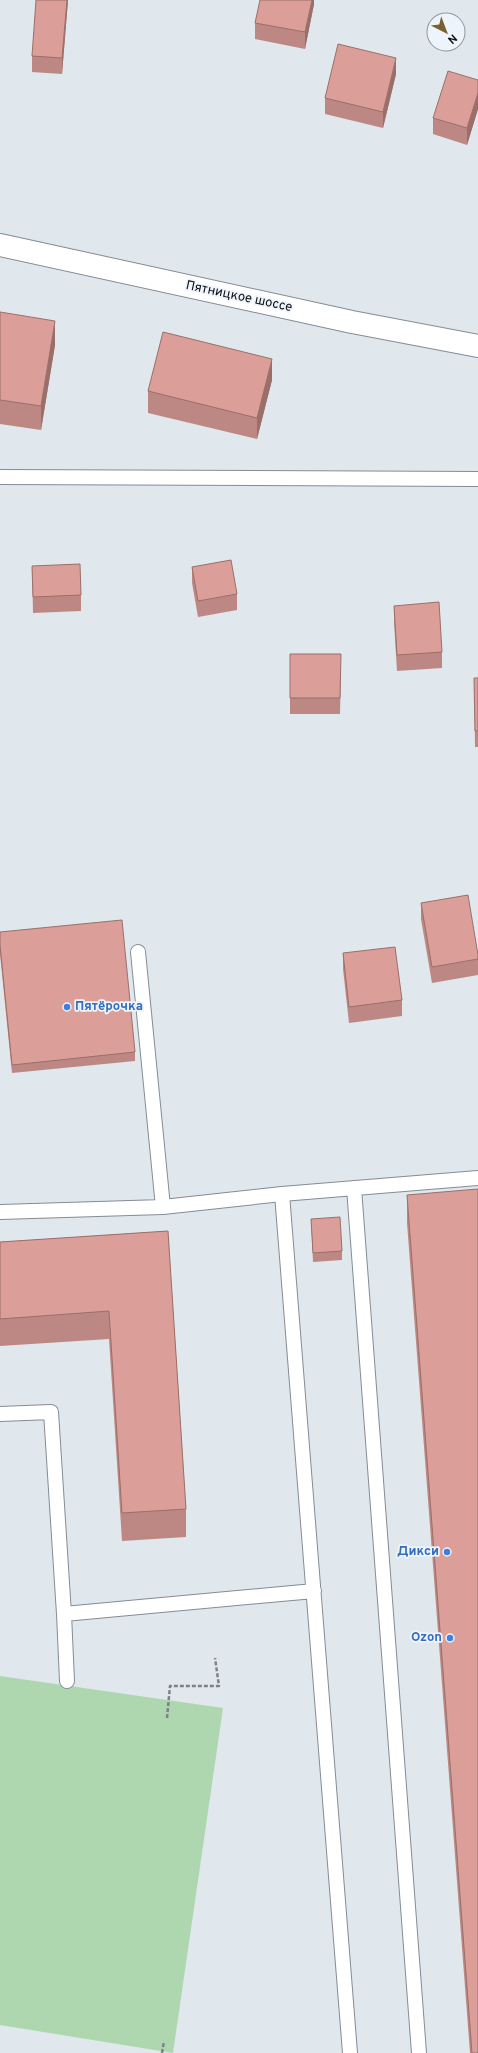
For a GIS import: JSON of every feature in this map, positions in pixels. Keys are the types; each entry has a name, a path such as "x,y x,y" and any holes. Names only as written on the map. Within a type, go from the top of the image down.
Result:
{"main road":[{"name":"Пятницкое шоссе","path":"0,245 352,322 478,346"}],"lane":[{"path":"0,477 478,479"},
{"path":"138,952 163,1207"},
{"path":"0,1212 163,1207 282,1194 478,1178"},
{"path":"354,1188 419,2053"},
{"path":"282,1194 350,2053"},
{"path":"0,1414 51,1412 67,1681"},
{"path":"64,1614 314,1591"}],"path":[{"path":"167,1718 170,1686 219,1686 214,1658"},
{"path":"162,2053 164,2041"}],"green space":[{"path":"0,1676 223,1708 173,2053 0,2025"}],"building":[{"path":"36,0 67,0 62,58 32,56"},
{"path":"260,0 312,0 305,32 255,23"},
{"path":"338,44 396,58 383,112 325,98"},
{"path":"448,71 478,80 478,93 467,128 433,118"},
{"path":"0,312 55,321 41,406 0,400"},
{"path":"163,332 272,359 257,418 148,391"},
{"path":"231,560 237,594 198,601 192,567"},
{"path":"80,564 81,595 33,597 32,566"},
{"path":"439,602 442,652 397,655 394,606"},
{"path":"290,654 341,654 340,698 290,698"},
{"path":"474,678 478,678 478,731 475,731"},
{"path":"468,895 478,959 432,967 421,903"},
{"name":"Пятёрочка","path":"122,920 135,1052 12,1065 0,932"},
{"path":"395,947 402,1000 349,1007 343,953"},
{"path":"478,1189 478,2053 472,2053 407,1195"},
{"path":"340,1217 342,1251 313,1253 311,1219"},
{"path":"168,1231 186,1509 122,1513 109,1311 0,1319 0,1242"}],"place":[{"name":"Пятёрочка","path":"67,1007"},
{"name":"Дикси","path":"447,1552"},
{"name":"Ozon","path":"450,1638"}]}
